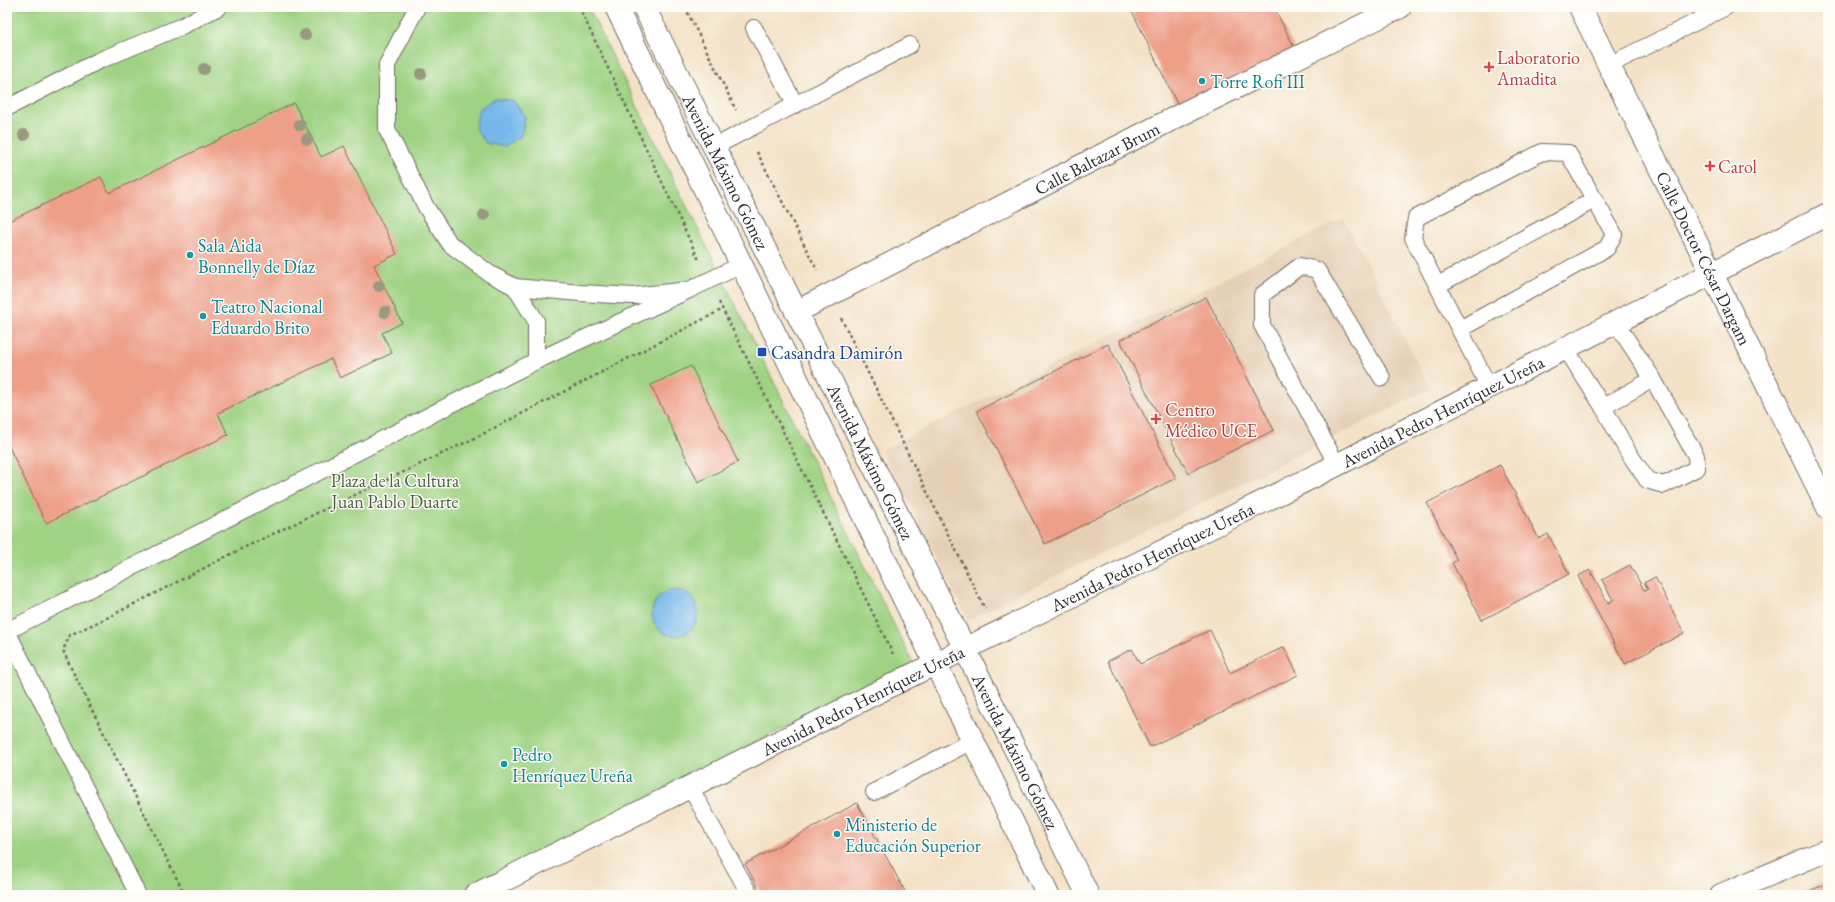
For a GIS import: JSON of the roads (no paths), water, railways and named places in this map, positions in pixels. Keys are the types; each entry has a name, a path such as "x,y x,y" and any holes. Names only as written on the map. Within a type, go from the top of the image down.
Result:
{"main road":[{"name":"Avenida Máximo Gómez","path":"616,7 1048,895"},
{"name":"Avenida Máximo Gómez","path":"644,7 1088,895"},
{"name":"Calle Baltazar Brum","path":"796,312 1186,112 1400,7"},
{"name":"Calle Doctor César Dargam","path":"1580,7 1828,508"},
{"name":"Avenida Pedro Henríquez Ureña","path":"475,895 906,678 1337,465 1828,214"},
{"path":"1722,895 1828,850"}],"lane":[{"path":"7,108 98,61 180,27 219,7"},
{"path":"417,7 387,65 387,130 426,207 450,244 490,274 515,287 580,294 633,296 689,290"},
{"path":"1609,65 1726,7"},
{"path":"754,28 794,104"},
{"path":"714,147 794,104 910,45"},
{"path":"1460,329 1607,248 1614,234 1568,153 1542,152 1416,218 1413,238 1489,387"},
{"path":"1438,285 1594,200"},
{"path":"138,895 7,631 536,361 741,265"},
{"path":"1337,465 1262,325 1262,295 1300,266 1317,270 1382,378"},
{"path":"515,287 536,320 536,361"},
{"path":"1566,349 1603,407 1628,452 1647,480 1664,486 1697,468 1696,456 1653,379 1616,323"},
{"path":"1603,407 1653,379"},
{"path":"874,792 972,741"},
{"path":"690,787 750,895"}],"water":[{"path":"495,98 514,101 525,117 521,136 505,147 486,143 475,128 479,109"},
{"path":"671,590 679,590 688,594 694,600 698,613 694,626 688,632 679,636 671,636 662,632 656,626 652,617 652,609 656,600 662,594"}],"place":[{"name":"Laboratorio Amadita","path":"1489,67"},
{"name":"Torre Rofi III","path":"1202,81"},
{"name":"Carol","path":"1710,166"},
{"name":"Sala Aida Bonnelly de Díaz","path":"190,255"},
{"name":"Teatro Nacional Eduardo Brito","path":"203,316"},
{"name":"Casandra Damirón","path":"762,352"},
{"name":"Centro Médico UCE","path":"1156,419"},
{"name":"Pedro Henríquez Ureña","path":"504,764"},
{"name":"Ministerio de Educación Superior","path":"837,834"}],"park label":[{"name":"Plaza de la Cultura Juan Pablo Duarte","path":"395,490"}]}
